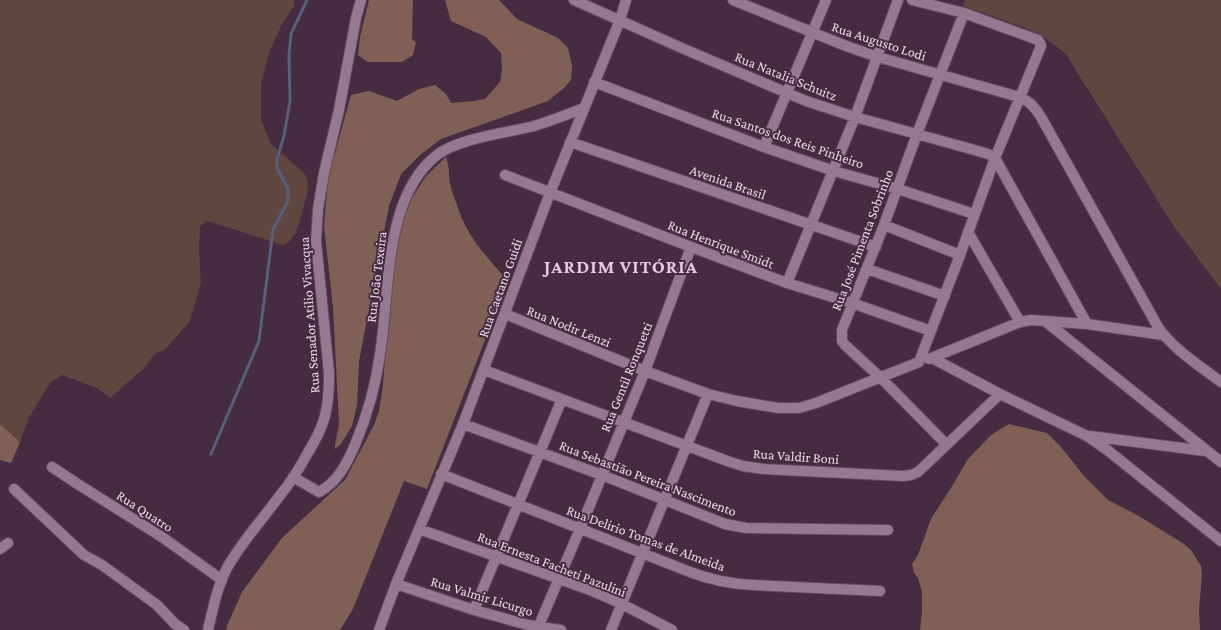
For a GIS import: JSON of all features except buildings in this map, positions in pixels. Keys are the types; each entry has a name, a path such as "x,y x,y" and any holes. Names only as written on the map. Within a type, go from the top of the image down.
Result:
{"street":[{"name":"Rua Senador Atilio Vivacqua","path":"208,630 227,568 246,538 282,493 316,439 323,423 328,402 329,372 316,241 318,208 361,0"},
{"name":"Rua Natalia Schuitz","path":"574,0 684,49 826,108 982,152 995,158"},
{"name":"Rua Caetano Guidi","path":"379,630 396,584 463,424 550,193 620,20 626,0"},
{"name":"Rua Augusto Lodi","path":"733,0 878,57 1019,97"},
{"path":"764,147 826,0"},
{"path":"787,283 834,171 898,0"},
{"path":"912,0 964,13 1038,40 1040,43 1040,49 995,158 919,362"},
{"name":"Rua José Pimenta Sobrinho","path":"946,444 842,341 842,330 876,247 964,13"},
{"name":"Rua Santos dos Reis Pinheiro","path":"594,82 764,147 834,171 898,189 974,214"},
{"path":"1019,97 1028,102 1042,116 1163,335 1221,382"},
{"name":"Rua João Texeira","path":"292,477 320,492 333,483 350,456 369,404 380,356 391,253 398,220 414,182 427,164 442,151 455,145 536,125 584,108"},
{"name":"Avenida Brasil","path":"570,142 876,247"},
{"path":"995,158 1087,324"},
{"name":"Rua Henrique Smidt","path":"505,175 787,283 852,303 931,331"},
{"path":"884,225 960,255"},
{"path":"968,232 1020,322"},
{"name":"Rua Gentil Ronquetti","path":"538,629 645,371 691,247"},
{"path":"867,269 945,296"},
{"name":"Rua Nodir Lenzi","path":"505,314 645,371 708,394 778,408 798,408 816,403 1020,322 1045,320 1163,335"},
{"path":"1045,320 1221,462"},
{"path":"932,358 1000,394 1088,436 1221,541"},
{"name":"Rua Valdir Boni","path":"484,370 730,462 752,468 903,476 918,472 1000,394"},
{"path":"612,630 708,394"},
{"path":"474,610 562,399"},
{"name":"Rua Sebastião Pereira Nascimento","path":"463,424 602,475 714,520 738,527 888,530"},
{"path":"1088,436 1206,451"},
{"name":"Rua Quatro","path":"52,467 162,537 222,580"},
{"name":"Rua Delirio Tomas de Almeida","path":"441,474 703,577 734,584 880,591"},
{"path":"14,489 84,555 102,565 158,605 175,624 184,630"},
{"name":"Rua Ernesta Facheti Pazulini","path":"419,530 559,579 622,604 672,630"},
{"name":"Rua Valmir Licurgo","path":"396,584 538,629 561,630"}],"shaded area":[{"path":"0,0 294,0 294,6 281,26 269,53 261,84 261,120 271,144 305,174 308,182 307,195 299,224 290,241 283,245 207,221 200,226 201,283 190,321 165,350 156,353 143,369 110,398 97,388 62,375 51,382 29,417 20,442 0,424"},
{"path":"369,0 413,0 412,39 416,42 413,55 402,62 368,62 358,55 360,37"},
{"path":"445,0 499,0 517,19 558,38 568,48 572,65 571,80 548,101 441,139 420,155 401,174 389,206 359,361 357,405 352,426 341,444 335,449 339,424 333,307 324,226 328,178 351,95 369,91 397,101 419,89 435,85 446,94 451,103 474,101 485,99 500,82 502,70 501,53 486,37 451,21"},
{"path":"965,0 1221,0 1221,289 1173,225 1065,53 1044,37 1023,27 963,6"},
{"path":"446,157 452,190 466,227 478,246 508,281 427,489 404,481 353,609 340,630 226,630 242,592 282,538 345,480 374,425 379,411 383,385 390,286 397,235 412,198 426,176"},
{"path":"0,424 20,442 11,463 0,460"},
{"path":"1009,424 1047,433 1084,476 1108,500 1139,516 1191,550 1201,566 1200,630 920,630 922,592 912,564 918,555 931,519 968,459 991,435"}],"waterway":[{"path":"211,454 259,341 273,230 288,201 288,189 277,168 277,159 284,136 290,101 289,55 291,34 307,0"}],"district":[{"name":"JARDIM VITÓRIA","path":"621,266"}]}
